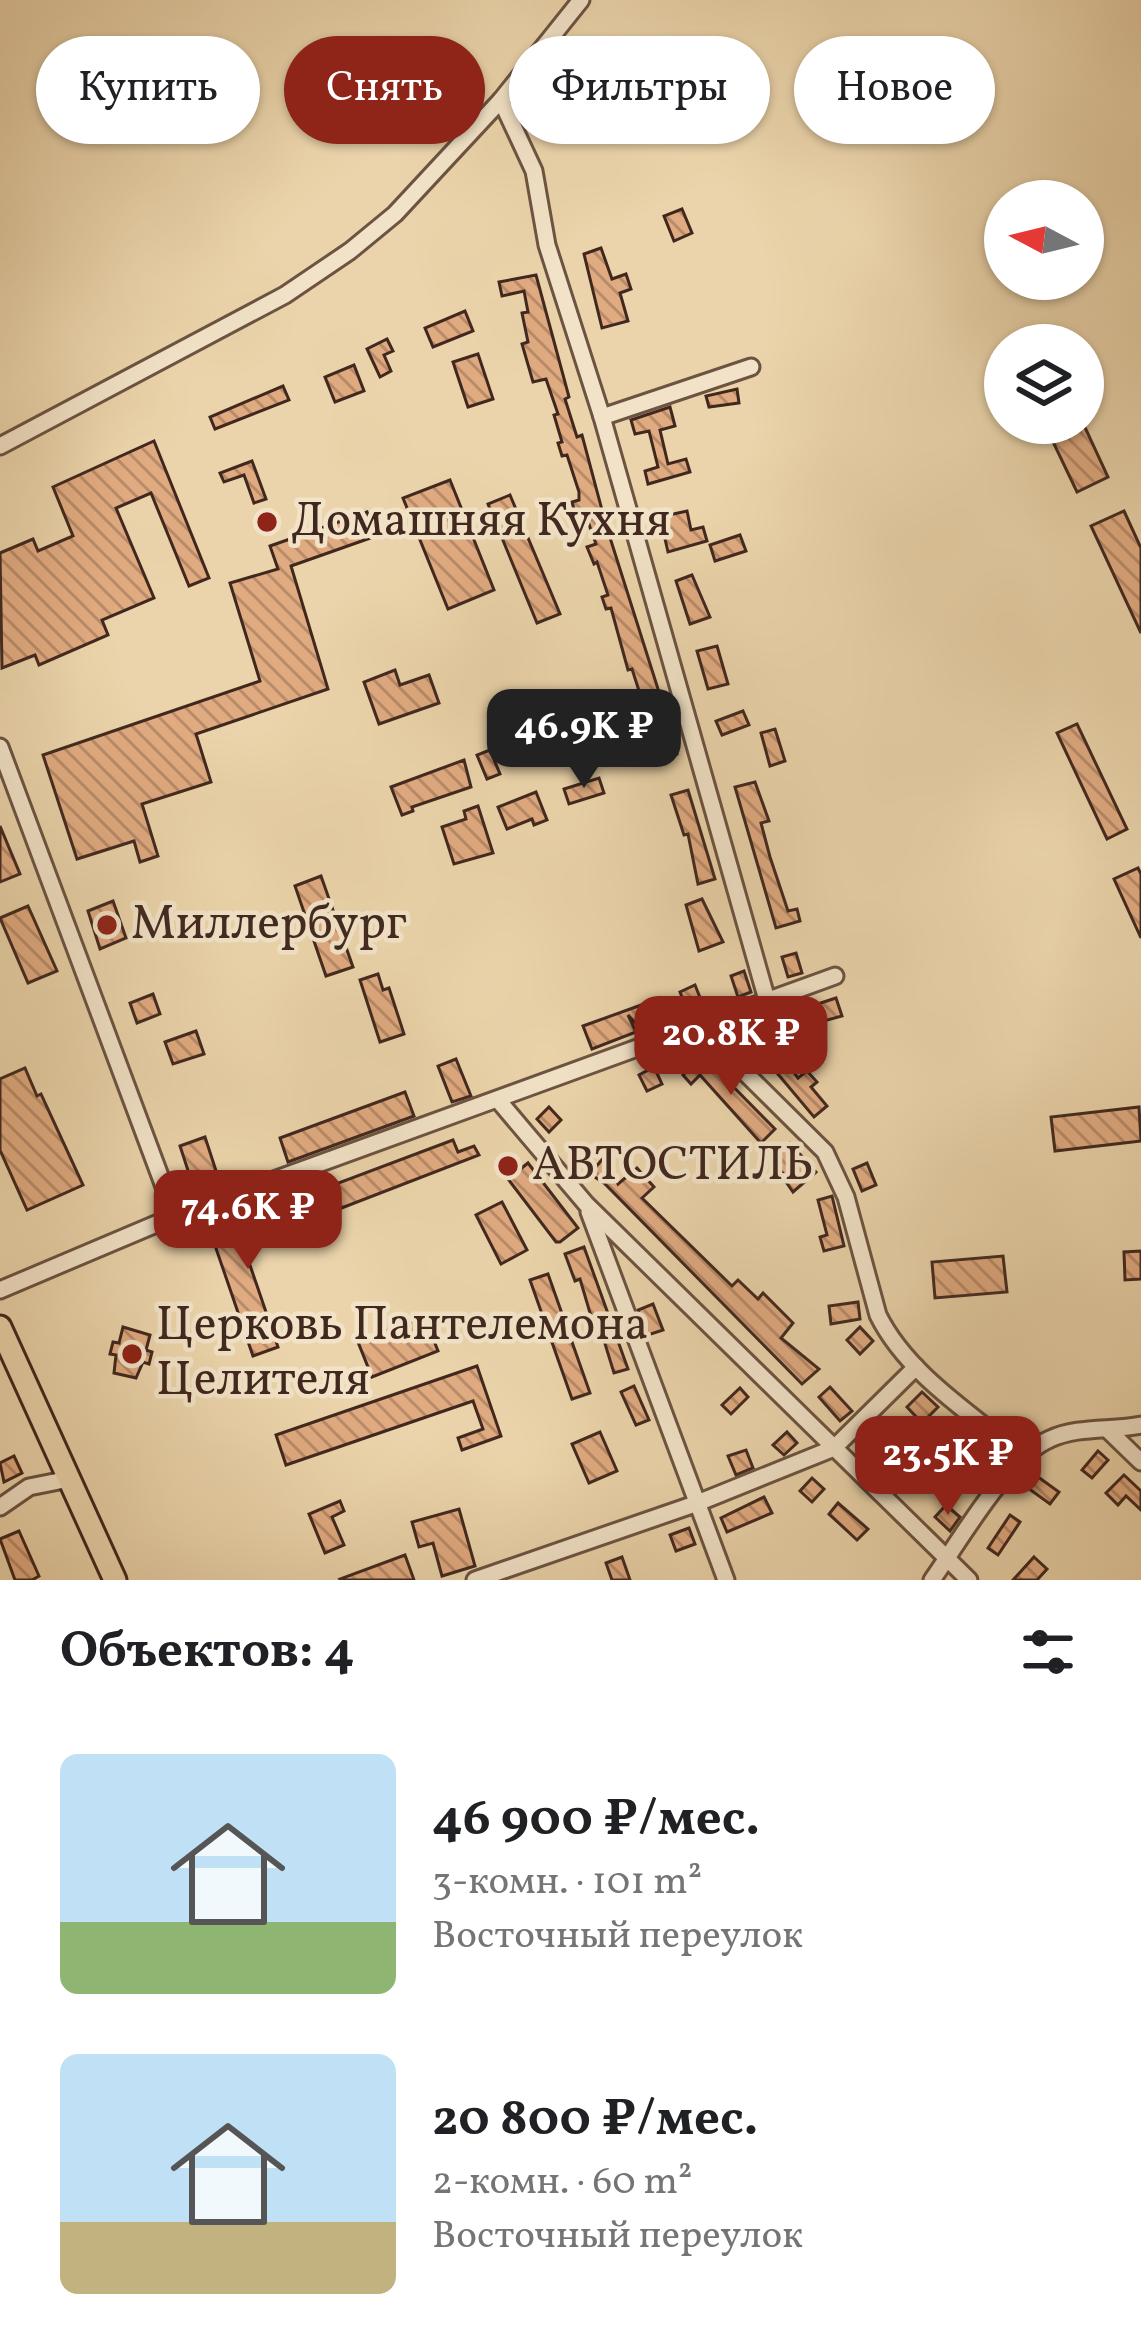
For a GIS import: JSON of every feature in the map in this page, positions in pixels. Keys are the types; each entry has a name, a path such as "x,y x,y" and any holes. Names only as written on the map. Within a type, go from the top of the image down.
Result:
{"main road":[{"path":"0,1327 115,1580"}],"street":[{"path":"0,446 285,295 350,251 395,214 501,100 581,0"},
{"path":"501,100 533,171 547,245 602,417 767,1000"},
{"path":"602,417 751,368"},
{"path":"0,747 175,1216"},
{"path":"0,1290 175,1216 835,976"},
{"path":"698,1026 825,1152 846,1197 886,1332 916,1367 1022,1455"},
{"path":"498,1100 586,1204 969,1580"},
{"path":"586,1204 726,1580"},
{"path":"475,1580 695,1504 835,1448 916,1367"},
{"path":"932,1580 1022,1455 1050,1438 1081,1430 1141,1425"},
{"path":"1109,1431 1141,1462"},
{"path":"0,1507 28,1487 69,1479"}],"building":[{"path":"682,209 692,233 674,241 664,216"},
{"path":"601,248 612,279 626,274 631,289 620,293 628,321 602,328 584,254"},
{"path":"536,275 569,397 565,399 577,437 582,435 671,730 677,754 659,759 652,735 639,739 635,726 648,722 611,608 606,609 602,597 608,595 597,562 594,564 587,547 596,544 585,513 576,516 572,502 579,500 579,492 558,443 562,442 554,415 558,414 546,379 533,382 522,344 528,342 522,313 528,312 524,291 502,296 499,282"},
{"path":"465,311 473,331 433,347 425,328"},
{"path":"387,339 393,351 384,355 391,371 380,377 367,349"},
{"path":"478,354 493,399 468,407 453,362"},
{"path":"354,365 364,391 335,402 325,377"},
{"path":"283,386 289,400 215,429 210,417"},
{"path":"737,389 739,403 709,407 706,396"},
{"path":"670,407 675,426 660,430 668,464 686,459 690,472 648,484 645,471 658,467 649,431 635,434 631,420"},
{"path":"154,441 209,578 189,586 151,493 116,508 154,598 102,620 108,635 39,665 35,655 2,668 0,553 33,539 38,551 73,536 53,487"},
{"path":"1054,444 1093,444 1108,477 1077,492"},
{"path":"252,461 266,499 254,503 244,475 224,482 220,473"},
{"path":"450,480 494,590 448,609 403,498"},
{"path":"510,495 560,614 537,623 488,504"},
{"path":"687,511 691,530 703,527 707,541 668,552 660,517"},
{"path":"1124,511 1141,548 1141,633 1091,526"},
{"path":"367,512 376,536 291,566 328,689 196,734 211,782 142,804 158,856 140,862 134,841 77,859 43,755 260,681 230,583 278,569 270,546"},
{"path":"740,535 746,551 715,561 710,545"},
{"path":"692,575 710,617 690,624 676,581"},
{"path":"717,646 728,684 708,689 697,651"},
{"path":"395,670 400,685 429,675 439,703 379,724 364,682"},
{"path":"743,711 749,725 722,735 716,721"},
{"path":"1077,724 1127,829 1107,839 1057,733"},
{"path":"775,729 785,761 770,766 761,733"},
{"path":"553,733 562,752 546,760 537,741"},
{"path":"490,750 500,774 487,779 477,755"},
{"path":"464,760 471,787 412,807 413,811 402,815 391,787"},
{"path":"599,778 604,793 569,804 564,789"},
{"path":"755,782 769,821 761,823 770,857 788,911 797,909 800,921 776,928 735,787"},
{"path":"688,790 715,879 698,884 688,834 684,835 671,795"},
{"path":"536,792 547,820 534,825 532,819 507,829 498,807"},
{"path":"478,806 493,853 454,864 442,827 466,819 464,811"},
{"path":"0,826 20,874 0,882"},
{"path":"1138,868 1141,874 1141,938 1114,879"},
{"path":"321,876 353,967 326,976 295,886"},
{"path":"702,899 723,942 699,951 686,905"},
{"name":"Миллербург","path":"113,901 126,938 100,949 88,911"},
{"path":"28,906 57,971 28,983 0,918"},
{"path":"796,953 802,973 788,977 782,957"},
{"path":"744,971 751,992 738,997 731,976"},
{"path":"378,974 383,990 389,988 404,1034 380,1042 360,980"},
{"path":"695,985 703,1005 688,1012 680,992"},
{"path":"153,994 160,1014 137,1023 130,1003"},
{"path":"836,998 842,1016 776,1034 772,1019"},
{"path":"644,1004 652,1026 642,1030 628,1015 636,1032 592,1049 583,1026"},
{"path":"196,1031 204,1054 173,1064 165,1042"},
{"path":"703,1056 775,1129 761,1143 700,1075 691,1084 683,1075"},
{"path":"456,1059 471,1096 452,1102 438,1066"},
{"path":"784,1059 798,1078 807,1071 817,1082 811,1087 827,1106 814,1117 772,1067"},
{"path":"654,1067 662,1084 647,1091 639,1075"},
{"path":"25,1068 83,1185 27,1210 0,1150 0,1079"},
{"path":"405,1092 414,1116 288,1162 280,1138"},
{"path":"549,1107 561,1120 549,1132 537,1119"},
{"path":"1139,1107 1141,1141 1055,1151 1051,1117"},
{"path":"205,1137 221,1186 196,1195 180,1146"},
{"path":"453,1140 458,1152 474,1146 479,1155 326,1214 317,1191"},
{"path":"790,1143 816,1172 793,1192 771,1160"},
{"path":"605,1156 618,1184 637,1168 654,1187 642,1198 732,1286 738,1280 758,1299 763,1293 793,1323 781,1338 819,1369 802,1384 590,1174"},
{"path":"528,1163 578,1228 560,1242 508,1179"},
{"path":"867,1163 876,1185 862,1191 853,1169"},
{"path":"832,1196 844,1246 824,1251 820,1237 827,1235 818,1200"},
{"path":"283,1202 289,1222 241,1239 278,1347 253,1356 209,1228"},
{"path":"502,1202 527,1250 501,1264 476,1215"},
{"path":"584,1247 628,1369 614,1373 598,1321 593,1323 580,1279 575,1281 565,1254"},
{"path":"1141,1251 1141,1279 1125,1280 1124,1252"},
{"path":"1003,1256 1007,1292 935,1298 932,1262"},
{"path":"548,1274 590,1393 572,1399 530,1280"},
{"path":"858,1302 860,1319 831,1324 829,1306"},
{"path":"653,1304 663,1330 648,1335 638,1310"},
{"path":"424,1316 438,1351 372,1377 358,1342"},
{"name":"Церковь Пантелемона Целителя","path":"123,1327 150,1335 149,1364 143,1362 136,1378 114,1373 116,1355 110,1354"},
{"path":"860,1327 873,1341 860,1354 847,1340"},
{"path":"477,1366 501,1436 462,1450 458,1438 483,1429 473,1401 286,1465 276,1435"},
{"path":"634,1386 649,1420 636,1425 621,1392"},
{"path":"830,1387 852,1411 840,1421 819,1397"},
{"path":"740,1388 748,1397 731,1414 722,1405"},
{"path":"922,1392 938,1407 922,1423 907,1407"},
{"path":"889,1431 907,1454 917,1446 925,1454 914,1465 919,1470 901,1486 868,1448"},
{"path":"600,1432 617,1471 589,1483 572,1444"},
{"path":"787,1432 797,1443 784,1455 773,1445"},
{"path":"746,1450 753,1468 736,1475 728,1456"},
{"path":"966,1451 981,1468 990,1459 998,1467 983,1485 967,1470 960,1476 951,1465"},
{"path":"1098,1451 1108,1460 1092,1478 1082,1470"},
{"path":"14,1456 22,1473 4,1482 0,1463"},
{"path":"1034,1474 1059,1492 1050,1504 1025,1486"},
{"path":"1124,1475 1141,1491 1141,1510 1126,1496 1118,1505 1106,1493"},
{"path":"812,1478 824,1489 812,1502 800,1491"},
{"path":"764,1497 772,1513 727,1532 721,1518"},
{"path":"340,1501 344,1511 332,1517 344,1545 325,1553 309,1514"},
{"path":"838,1503 868,1529 857,1540 829,1514"},
{"path":"946,1505 960,1517 950,1531 935,1517"},
{"path":"459,1509 475,1566 442,1576 433,1543 419,1547 412,1522"},
{"path":"1010,1515 1020,1522 998,1555 988,1548"},
{"path":"689,1528 695,1544 676,1551 670,1535"},
{"path":"19,1531 39,1576 32,1580 15,1580 0,1539"},
{"path":"405,1555 414,1580 340,1579"},
{"path":"622,1557 630,1580 612,1580 606,1563"},
{"path":"1034,1557 1047,1569 1037,1580 1013,1580"}],"place":[{"name":"Домашняя Кухня","path":"267,522"},
{"name":"Миллербург","path":"107,925"},
{"name":"АВТОСТИЛЬ","path":"508,1166"},
{"name":"Церковь Пантелемона Целителя","path":"132,1354"}]}
